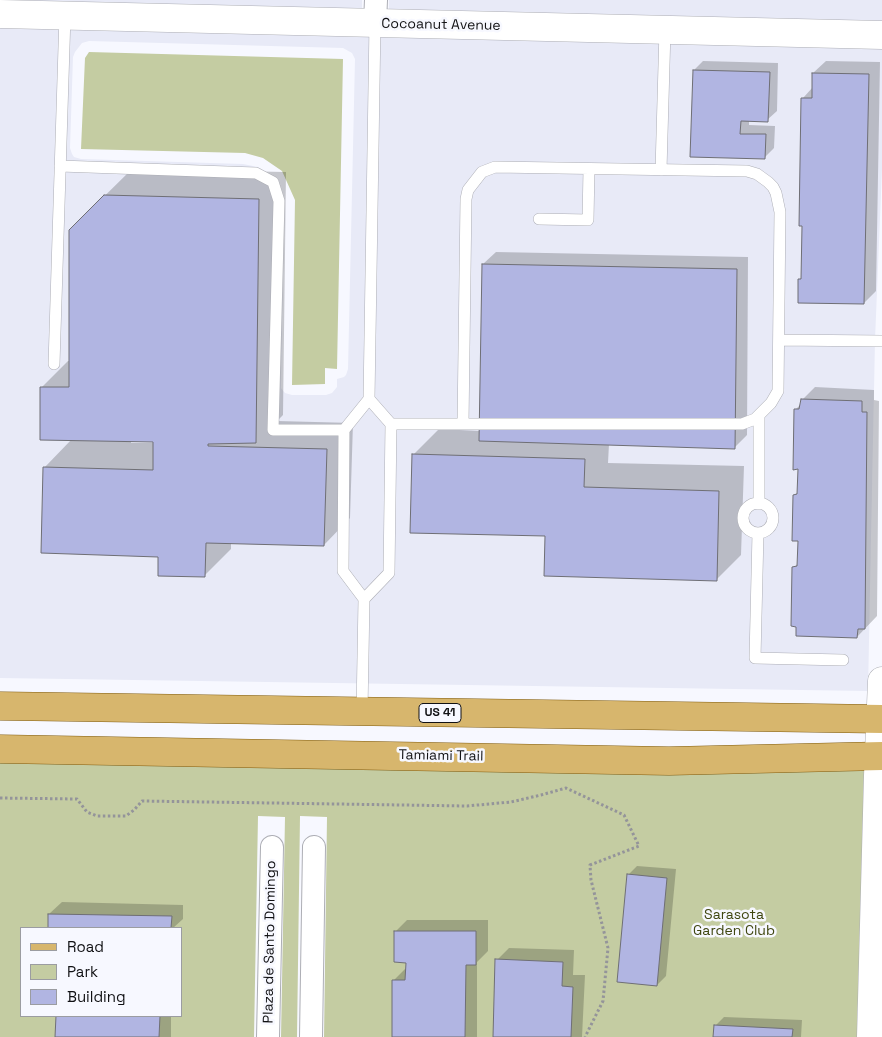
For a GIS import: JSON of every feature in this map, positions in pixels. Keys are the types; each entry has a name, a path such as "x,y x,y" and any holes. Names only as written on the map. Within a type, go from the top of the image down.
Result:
{"main road":[{"name":"US 41","path":"0,706 881,719"},
{"name":"Tamiami Trail","path":"0,749 670,761 880,756"}],"street":[{"name":"Cocoanut Avenue","path":"0,14 376,12 665,30 882,35"},
{"path":"875,1028 882,681"},
{"name":"Plaza de Santo Domingo","path":"268,1037 272,847"},
{"path":"312,1037 314,847"}],"lane":[{"path":"362,712 364,599 342,571 344,430 369,399 376,12"},
{"path":"54,364 66,15"},
{"path":"661,170 665,30"},
{"path":"60,166 256,173 273,182 279,201 273,430 344,430"},
{"path":"391,424 463,424 742,424 750,422 771,403 778,391 780,212 772,187 765,179 752,172 495,167 482,172 468,190 466,199 463,424"},
{"path":"539,219 588,220 589,169"},
{"path":"779,340 882,341"},
{"path":"364,599 389,573 391,424 369,399"},
{"path":"759,415 759,504"},
{"path":"759,504 768,507 771,511 772,521 767,530 758,533 749,530 743,518 744,513 750,506 759,504"},
{"path":"758,533 755,658 843,660"}],"path":[{"path":"0,798 77,799 87,812 97,816 126,816 142,801 467,806 511,802 566,788 624,815 639,846 590,865 590,880 608,948 603,1001 585,1037"}],"shaded area":[{"path":"0,0 362,0 362,11 0,2"},
{"path":"389,0 882,0 882,23 389,11"},
{"path":"0,26 882,47 882,169 875,340 868,691 0,678","holes":["89,41 343,48 352,53 355,59 348,369 344,377 337,379 337,387 332,393 326,395 292,395 285,393 281,388 284,202 272,177 258,167 243,164 81,159 74,157 70,148 73,57 82,43"]}],"green space":[{"path":"89,52 343,59 337,369 325,368 325,384 292,385 295,200 282,171 263,158 245,153 81,149 85,58"},
{"name":"Sarasota Garden Club","path":"0,753 865,768 857,1037 324,1037 327,817 300,816 297,1037 281,1037 285,817 258,816 254,1037 0,1037"}],"building":[{"path":"693,70 770,72 768,122 741,121 740,134 766,134 765,159 690,157"},
{"path":"812,73 869,74 864,304 798,303 798,279 801,279 802,226 799,226 801,98 812,98"},
{"path":"104,195 259,199 256,443 208,444 208,446 327,449 324,546 206,543 205,577 158,576 158,557 41,553 43,467 153,470 153,442 40,440 40,387 69,387 69,230"},
{"path":"482,264 737,269 735,449 479,441"},
{"path":"801,399 862,401 862,412 867,412 865,629 858,629 857,638 796,636 796,627 791,626 792,567 797,566 798,541 792,541 793,495 797,494 798,469 793,470 794,409 799,409"},
{"path":"412,454 585,459 584,487 719,491 717,581 544,576 545,536 410,533"},
{"path":"627,874 667,878 657,986 617,982"},
{"path":"48,914 172,916 171,927 48,927"},
{"path":"394,931 476,931 476,965 466,965 465,1037 392,1037 392,980 405,980 406,963 394,962"},
{"path":"495,959 563,962 562,986 573,987 571,1037 493,1037"},
{"path":"56,1017 160,1017 159,1037 55,1037"},
{"path":"714,1025 793,1029 792,1037 713,1037"}]}
